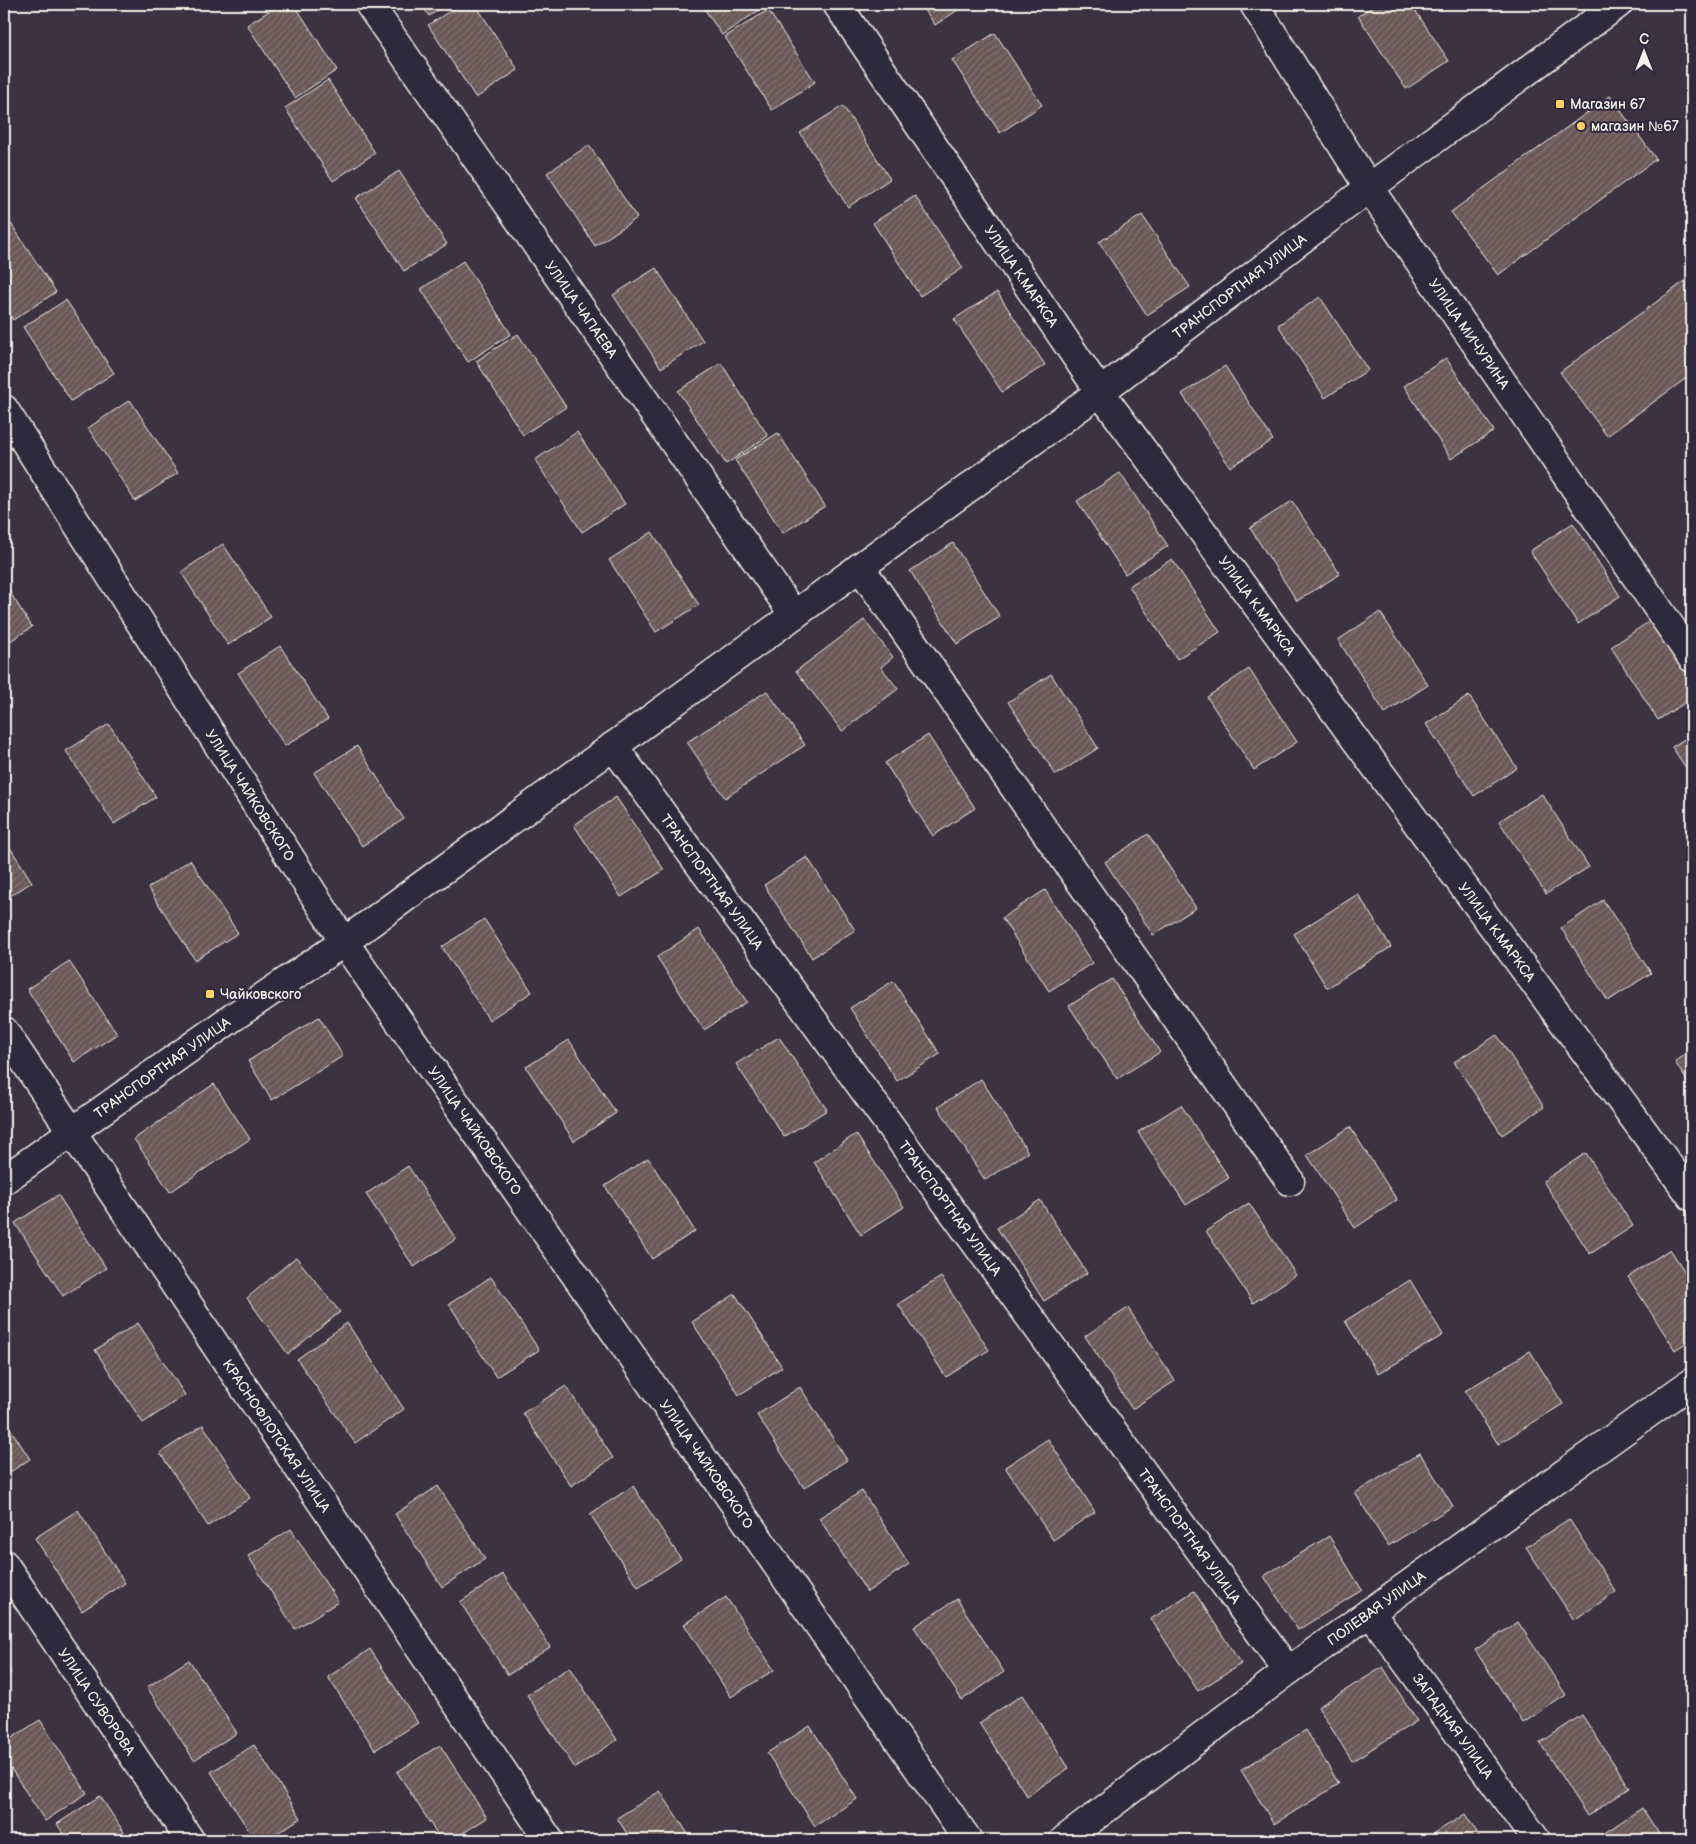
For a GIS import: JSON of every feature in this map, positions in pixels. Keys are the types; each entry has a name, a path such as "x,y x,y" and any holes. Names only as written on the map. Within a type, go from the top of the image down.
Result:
{"street":[{"name":"УЛИЦА ЧАПАЕВА","path":"369,4 794,615"},
{"name":"УЛИЦА К.МАРКСА","path":"837,4 1100,392 1692,1197"},
{"name":"УЛИЦА МИЧУРИНА","path":"1254,4 1369,188 1692,658"},
{"name":"ТРАНСПОРТНАЯ УЛИЦА","path":"4,1180 344,942 860,567 1100,392 1369,188 1618,4"},
{"name":"УЛИЦА ЧАЙКОВСКОГО","path":"4,409 344,942 968,1840"},
{"path":"860,567 1290,1181"},
{"name":"ТРАНСПОРТНАЯ УЛИЦА","path":"614,746 1288,1672"},
{"name":"КРАСНОФЛОТСКАЯ УЛИЦА","path":"4,1031 549,1840"},
{"name":"ПОЛЕВАЯ УЛИЦА","path":"1064,1840 1370,1612 1692,1382"},
{"name":"УЛИЦА СУВОРОВА","path":"4,1564 190,1840"},
{"name":"ЗАПАДНАЯ УЛИЦА","path":"1370,1612 1536,1840"}],"building":[{"path":"280,4 294,4 337,70 295,98 247,25"},
{"path":"421,4 447,4 429,16"},
{"path":"461,4 475,4 518,70 476,98 428,25"},
{"path":"701,4 762,4 764,7 722,35"},
{"path":"921,4 967,4 935,25"},
{"path":"1377,4 1411,4 1449,61 1406,89 1358,16"},
{"path":"768,10 815,82 772,110 725,37"},
{"path":"995,33 1042,105 1000,133 952,60"},
{"path":"328,80 375,153 333,181 285,108"},
{"path":"1610,96 1656,159 1498,275 1451,212"},
{"path":"843,106 890,179 848,207 800,133"},
{"path":"589,145 637,218 595,246 547,173"},
{"path":"399,171 447,244 404,271 356,198"},
{"path":"915,196 963,268 920,296 873,223"},
{"path":"1142,215 1190,287 1147,315 1099,242"},
{"path":"8,219 56,292 13,320 4,305 4,222"},
{"path":"463,261 511,334 468,362 421,289"},
{"path":"656,268 703,341 661,368 613,295"},
{"path":"1692,276 1692,374 1607,436 1560,372"},
{"path":"997,292 1045,365 1002,392 954,319"},
{"path":"1320,297 1368,370 1325,398 1278,325"},
{"path":"66,300 114,373 71,401 23,327"},
{"path":"518,334 566,407 523,435 476,361"},
{"path":"1446,358 1494,431 1451,459 1404,386"},
{"path":"721,363 768,436 726,464 678,391"},
{"path":"1225,366 1273,440 1230,467 1182,394"},
{"path":"130,400 178,473 135,501 88,428"},
{"path":"577,432 625,504 582,532 535,460"},
{"path":"778,433 825,506 783,533 735,460"},
{"path":"1120,473 1168,546 1125,574 1077,501"},
{"path":"1292,501 1340,574 1297,601 1250,528"},
{"path":"1573,523 1620,596 1578,624 1530,551"},
{"path":"652,532 699,605 656,632 609,560"},
{"path":"953,543 1000,617 957,644 910,571"},
{"path":"223,544 271,617 228,645 181,572"},
{"path":"1172,559 1220,632 1177,659 1129,586"},
{"path":"4,583 32,627 4,645"},
{"path":"1380,612 1428,685 1385,713 1338,640"},
{"path":"1653,619 1692,679 1692,698 1658,720 1611,647"},
{"path":"864,620 893,657 881,667 898,689 842,731 796,671"},
{"path":"280,646 328,719 285,746 238,673"},
{"path":"1249,669 1297,742 1254,770 1207,697"},
{"path":"1051,674 1098,748 1056,775 1008,702"},
{"path":"767,691 805,745 725,798 687,742"},
{"path":"1469,696 1517,768 1474,796 1426,724"},
{"path":"109,724 156,797 114,824 66,751"},
{"path":"1692,734 1692,777 1672,747"},
{"path":"928,735 975,808 933,836 885,763"},
{"path":"357,746 404,819 362,846 314,773"},
{"path":"1542,794 1589,867 1546,894 1499,821"},
{"path":"616,797 664,870 621,897 574,825"},
{"path":"1148,834 1196,908 1153,935 1105,862"},
{"path":"4,838 32,882 4,900"},
{"path":"807,857 855,930 812,958 764,885"},
{"path":"190,860 238,933 195,960 148,888"},
{"path":"1045,890 1092,963 1049,991 1002,918"},
{"path":"1358,894 1391,947 1327,988 1294,934"},
{"path":"1603,900 1651,973 1608,1001 1561,928"},
{"path":"484,919 532,992 489,1020 442,947"},
{"path":"699,929 747,1002 704,1030 657,957"},
{"path":"69,961 117,1034 74,1062 27,989"},
{"path":"1112,979 1160,1052 1117,1079 1069,1006"},
{"path":"893,981 940,1054 897,1081 850,1008"},
{"path":"319,1017 343,1056 272,1100 248,1061"},
{"path":"1497,1035 1544,1107 1502,1135 1454,1062"},
{"path":"779,1037 827,1110 784,1137 736,1064"},
{"path":"569,1040 616,1113 574,1141 526,1067"},
{"path":"1692,1050 1692,1089 1675,1062"},
{"path":"981,1079 1028,1152 985,1180 938,1107"},
{"path":"214,1084 250,1139 170,1192 134,1139"},
{"path":"1181,1105 1229,1178 1186,1205 1138,1132"},
{"path":"1350,1127 1397,1200 1355,1228 1307,1155"},
{"path":"856,1134 904,1207 861,1235 814,1162"},
{"path":"1586,1153 1633,1226 1590,1254 1543,1181"},
{"path":"648,1158 695,1231 652,1259 605,1186"},
{"path":"408,1166 456,1239 414,1267 366,1194"},
{"path":"58,1195 106,1268 63,1296 15,1223"},
{"path":"1040,1200 1087,1273 1044,1301 997,1228"},
{"path":"1249,1203 1296,1275 1253,1303 1206,1231"},
{"path":"1670,1249 1692,1283 1692,1339 1675,1350 1628,1277"},
{"path":"296,1257 340,1312 288,1354 247,1298"},
{"path":"491,1277 539,1350 496,1377 449,1304"},
{"path":"941,1277 989,1350 946,1377 898,1304"},
{"path":"1410,1280 1443,1335 1378,1374 1345,1321"},
{"path":"735,1294 782,1367 739,1395 692,1322"},
{"path":"1128,1308 1175,1381 1132,1409 1085,1336"},
{"path":"138,1323 185,1395 143,1423 95,1350"},
{"path":"347,1323 404,1409 355,1443 297,1359"},
{"path":"1530,1351 1563,1404 1498,1444 1465,1391"},
{"path":"566,1386 613,1458 571,1486 523,1413"},
{"path":"800,1387 847,1460 804,1488 757,1415"},
{"path":"4,1419 30,1459 4,1476"},
{"path":"203,1425 250,1498 208,1526 160,1453"},
{"path":"1048,1439 1095,1512 1053,1540 1005,1467"},
{"path":"1420,1453 1453,1506 1388,1546 1355,1493"},
{"path":"438,1486 485,1559 442,1587 395,1514"},
{"path":"633,1486 681,1559 638,1587 590,1514"},
{"path":"862,1491 909,1564 867,1592 819,1518"},
{"path":"78,1510 125,1583 82,1611 35,1538"},
{"path":"1569,1519 1616,1592 1574,1620 1526,1547"},
{"path":"291,1529 338,1602 295,1629 248,1556"},
{"path":"1329,1536 1362,1590 1298,1630 1264,1576"},
{"path":"503,1574 550,1647 508,1675 460,1602"},
{"path":"1194,1591 1241,1664 1198,1691 1151,1619"},
{"path":"726,1597 774,1670 731,1697 684,1624"},
{"path":"957,1599 1004,1672 962,1700 914,1627"},
{"path":"1518,1622 1566,1695 1523,1723 1475,1650"},
{"path":"370,1649 418,1723 375,1750 328,1677"},
{"path":"189,1660 237,1733 194,1760 147,1687"},
{"path":"4,1662 11,1673 4,1678"},
{"path":"570,1667 617,1740 575,1768 527,1695"},
{"path":"1383,1667 1417,1721 1352,1761 1318,1707"},
{"path":"1022,1695 1069,1768 1027,1796 979,1723"},
{"path":"1582,1715 1630,1788 1587,1816 1540,1743"},
{"path":"40,1720 87,1793 45,1821 4,1758 4,1743"},
{"path":"810,1726 857,1799 815,1826 767,1753"},
{"path":"1306,1730 1339,1784 1274,1824 1241,1770"},
{"path":"254,1745 301,1818 266,1840 255,1840 211,1772"},
{"path":"440,1745 487,1818 452,1840 441,1840 397,1772"},
{"path":"660,1791 692,1840 631,1840 617,1818"},
{"path":"100,1796 129,1840 68,1840 57,1824"},
{"path":"1642,1808 1663,1840 1603,1840 1600,1836"},
{"path":"1465,1814 1482,1840 1424,1840"},
{"path":"882,1831 888,1840 870,1840"}],"place":[{"name":"Магазин 67","path":"1560,104"},
{"name":"магазин №67","path":"1581,126"},
{"name":"Чайковского","path":"210,994"}]}
